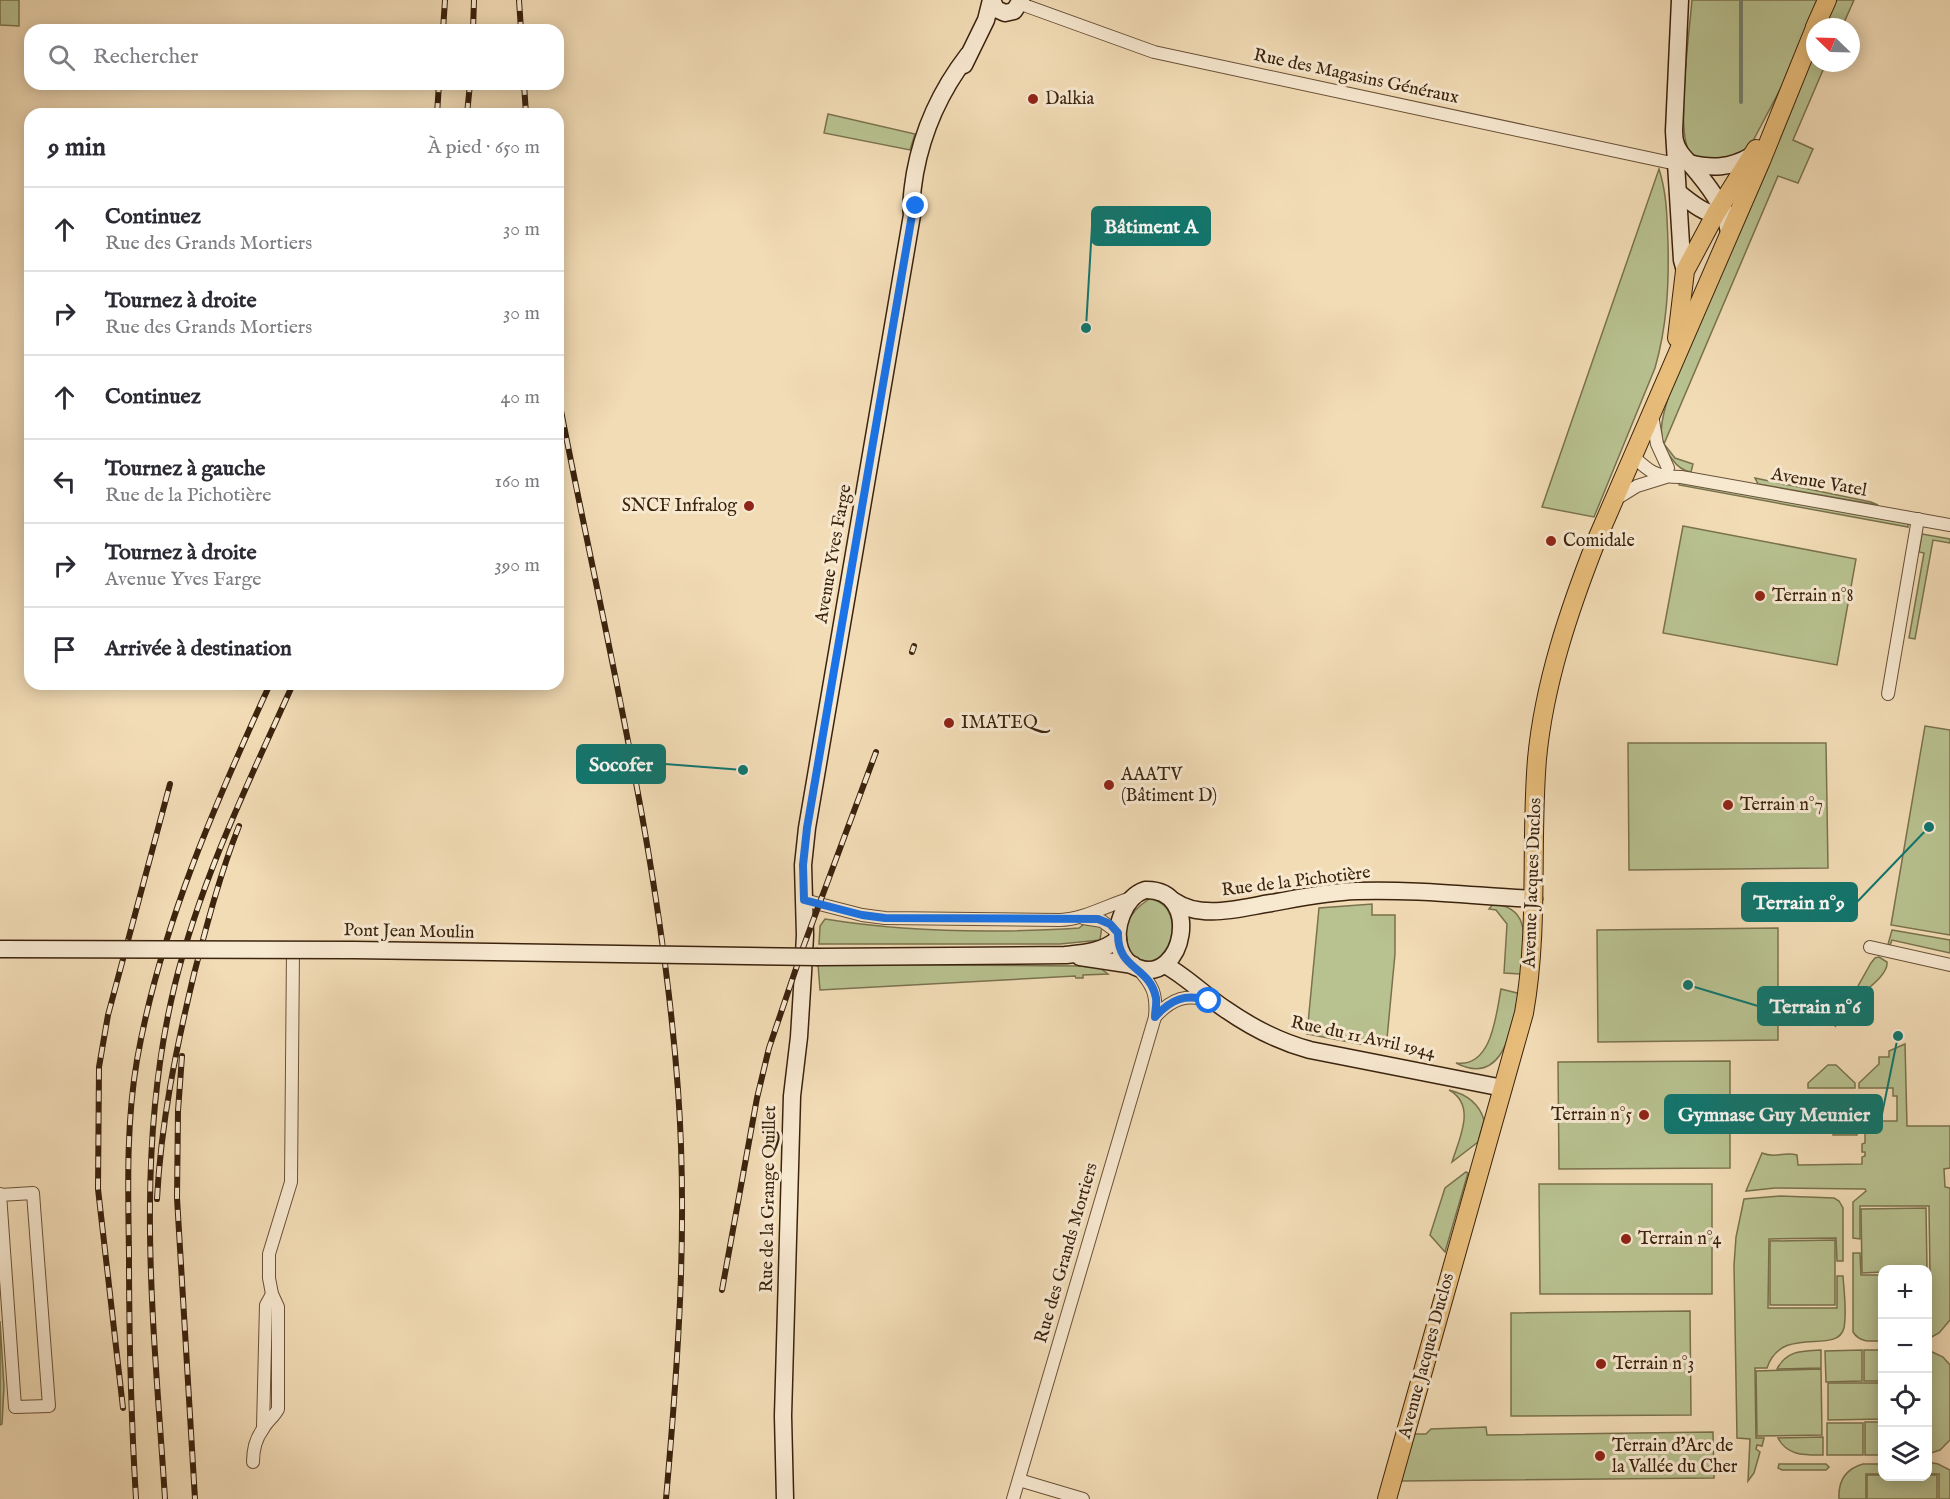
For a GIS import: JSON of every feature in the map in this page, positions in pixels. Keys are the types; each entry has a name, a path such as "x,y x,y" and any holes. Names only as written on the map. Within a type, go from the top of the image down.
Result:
{"main road":[{"path":"992,0 996,9 1005,13"},
{"name":"Avenue Yves Farge","path":"804,900 803,865 808,819 912,215 911,196 924,135 944,92 968,55 992,0"},
{"path":"1674,358 1685,271 1682,260 1679,193 1682,163 1675,140 1680,0"},
{"path":"1819,18 1827,0"},
{"name":"Avenue Yves Farge","path":"980,31 993,17 1014,11 1021,2"},
{"path":"1685,271 1726,215 1785,101 1806,49"},
{"path":"1726,215 1751,156 1785,101"},
{"path":"1682,163 1721,168 1741,162 1751,156"},
{"path":"1682,163 1726,215"},
{"path":"1679,193 1697,207 1726,215"},
{"name":"Avenue Jacques Duclos","path":"1387,1499 1524,1013 1530,980 1534,899 1535,794 1540,732 1546,700 1580,583 1674,358 1726,215"},
{"path":"1065,955 1147,970 1164,965 1173,957 1180,935 1180,915 1174,901 1164,894 1150,890 1140,892 1131,898 1124,912 1118,936 1121,952 1135,967"},
{"name":"Rue de la Pichotière","path":"1174,901 1184,908 1205,912 1355,891 1416,891 1534,899"},
{"name":"Rue de la Grange Quillet","path":"785,1499 783,1416 792,1096 805,935 804,900"},
{"path":"1065,955 1099,950 1109,946 1118,936"},
{"name":"Pont Jean Moulin","path":"0,949 293,950 818,957 1065,955"},
{"name":"Rue du 11 Avril 1944","path":"1164,965 1191,982 1227,1011 1297,1047 1503,1088"},
{"name":"Avenue Jacques Duclos","path":"1382,1499 1401,1452"}],"street":[{"name":"Rue des Magasins Généraux","path":"1021,2 1154,52 1682,163"},
{"path":"1613,502 1637,486 1667,472 1657,444 1651,411"},
{"name":"Avenue Vatel","path":"1632,455 1657,461 1667,472 1681,477 1950,525"},
{"path":"1888,694 1918,519"},
{"path":"1076,919 1131,898"},
{"path":"804,900 862,915 885,918 1098,919 1110,924 1118,936"},
{"path":"1870,947 1950,965"},
{"path":"253,1462 256,1442 263,1427 273,1419 278,1409 278,1307 272,1294 269,1278 269,1254 291,1182 293,950"},
{"name":"Rue des Grands Mortiers","path":"1013,1499 1155,1017 1158,984 1164,965"},
{"path":"1135,967 1152,986 1156,1001"},
{"path":"1155,1017 1169,1003 1187,997 1209,1001 1227,1011"},
{"path":"33,1193 49,1406 15,1407 0,1194 33,1193"},
{"path":"1019,1480 1083,1499"}],"green space":[{"path":"0,0 19,0 19,26 0,25"},
{"path":"1692,0 1819,0 1811,18 1806,18 1806,30 1783,84 1750,147 1729,161 1708,160 1690,152 1684,125"},
{"path":"1834,0 1854,0 1846,18 1827,18"},
{"path":"1806,67 1806,72 1822,72 1793,140 1813,149 1798,183 1778,176 1664,444 1675,458 1693,464 1691,472 1676,464 1663,444 1662,420 1669,395"},
{"path":"828,114 915,134 910,150 824,133"},
{"path":"1659,169 1666,206 1668,275 1665,321 1655,368 1594,517 1542,507"},
{"path":"1755,478 1871,502 1878,505 1758,484"},
{"path":"1679,482 1908,523 1908,527 1679,485"},
{"name":"Terrain n°8","path":"1683,526 1856,559 1837,665 1663,633"},
{"path":"1922,534 1950,539 1950,543 1933,540 1915,639 1909,638 1924,553 1919,552"},
{"path":"1925,726 1950,730 1950,935 1891,925"},
{"name":"Terrain n°7","path":"1628,743 1826,743 1828,868 1629,870"},
{"path":"1149,899 1158,901 1169,912 1172,928 1171,937 1164,952 1148,963 1131,957 1126,931 1130,917"},
{"path":"1372,904 1372,915 1395,915 1395,954 1386,1049 1307,1034 1319,908"},
{"path":"1493,904 1506,907 1520,919 1524,949 1520,974 1504,973 1507,924 1496,910 1489,909"},
{"path":"825,919 885,927 944,930 1004,931 1079,928 1084,924 1102,926 1100,940 1060,944 819,944 820,926"},
{"path":"1778,928 1778,1040 1598,1042 1597,930"},
{"path":"1892,930 1950,940 1950,953 1892,940 1887,948"},
{"path":"1879,957 1887,962 1883,974 1852,1002 1835,1027 1871,963"},
{"path":"818,964 1082,966 1100,968 1108,974 1083,975 1083,978 1075,976 820,990"},
{"path":"1501,989 1517,993 1519,997 1508,1039 1502,1051 1485,1067 1472,1068 1456,1063 1468,1062 1478,1057 1485,1049 1494,1025"},
{"path":"1905,1044 1907,1126 1950,1126 1950,1168 1944,1169 1945,1187 1950,1188 1950,1320 1939,1333 1932,1337 1929,1206 1860,1206 1860,1239 1853,1238 1853,1202 1866,1191 1865,1189 1775,1188 1746,1191 1762,1153 1797,1155 1798,1165 1862,1164 1862,1157 1865,1156 1865,1152 1862,1152 1862,1144 1865,1143 1865,1130 1862,1130 1861,1121 1897,1121 1897,1096 1893,1096 1893,1088 1859,1088 1859,1083 1879,1064 1879,1057 1889,1057 1889,1051"},
{"name":"Terrain n°5","path":"1730,1061 1730,1168 1559,1169 1558,1062"},
{"path":"1828,1065 1836,1065 1855,1083 1855,1088 1808,1088 1808,1083"},
{"path":"1449,1090 1471,1100 1479,1109 1484,1120 1478,1142 1452,1162 1462,1133 1464,1113 1457,1096"},
{"path":"1833,1116 1856,1116 1857,1135 1833,1135"},
{"path":"1466,1172 1468,1173 1445,1252 1430,1235 1445,1188"},
{"name":"Terrain n°4","path":"1539,1184 1712,1184 1712,1294 1540,1294"},
{"path":"1780,1196 1834,1198 1839,1201 1843,1208 1843,1261 1837,1261 1836,1238 1769,1239 1768,1308 1837,1308 1837,1276 1843,1276 1845,1322 1839,1336 1831,1340 1796,1343 1784,1347 1774,1355 1767,1368 1755,1368 1756,1438 1764,1438 1762,1446 1757,1445 1756,1449 1760,1452 1754,1473 1748,1481 1750,1439 1737,1438 1734,1265 1736,1237 1744,1199"},
{"path":"1926,1208 1927,1265 1878,1265 1878,1272 1862,1273 1861,1209"},
{"path":"1835,1240 1835,1305 1770,1305 1770,1241"},
{"path":"1853,1253 1860,1253 1861,1275 1878,1275 1878,1341 1862,1340 1853,1332"},
{"name":"Terrain n°3","path":"1690,1311 1691,1415 1511,1416 1511,1313"},
{"path":"0,1321 4,1387 2,1424 0,1425"},
{"path":"1821,1350 1821,1368 1777,1369 1790,1355 1801,1351"},
{"path":"1862,1350 1862,1381 1826,1382 1825,1351"},
{"path":"1864,1350 1878,1350 1878,1381 1864,1381"},
{"path":"1932,1352 1943,1357 1950,1365 1950,1440 1940,1450 1932,1453"},
{"path":"1821,1369 1822,1435 1757,1436 1756,1371"},
{"path":"1828,1383 1878,1383 1878,1419 1828,1420"},
{"path":"1865,1422 1878,1422 1878,1455 1865,1455"},
{"path":"1827,1423 1863,1423 1863,1455 1827,1455"},
{"name":"Terrain d'Arc de la Vallée du Cher","path":"1486,1427 1487,1435 1713,1432 1714,1478 1400,1481 1414,1434 1426,1434 1431,1429"},
{"path":"1823,1437 1823,1455 1791,1451 1778,1438"},
{"path":"1932,1463 1950,1470 1950,1499 1939,1499 1939,1474 1932,1474"},
{"path":"1779,1464 1826,1464 1829,1467 1826,1470 1782,1470 1778,1468"},
{"path":"1878,1464 1878,1474 1866,1474 1866,1499 1839,1499 1841,1481 1857,1466"},
{"path":"1867,1475 1878,1475 1878,1481 1932,1481 1932,1475 1937,1475 1937,1499 1867,1499"}],"waterway":[{"path":"1741,0 1741,102"}],"railway":[{"path":"443,24 445,0"},
{"path":"473,24 474,0"},
{"path":"519,0 521,24"},
{"path":"437,108 439,90"},
{"path":"468,108 469,90"},
{"path":"524,90 526,108"},
{"path":"564,425 644,828 670,1002 681,1141 682,1244 678,1346 666,1499"},
{"path":"912,652 914,646"},
{"path":"136,1499 129,1315 128,1181 133,1084 147,1011 175,915 210,821 267,690"},
{"path":"165,1499 150,1241 150,1177 154,1113 162,1048 175,984 198,906 227,831 290,690"},
{"path":"722,1290 757,1098 769,1048 804,945 876,752"},
{"path":"123,1408 98,1189 99,1067 108,1015 170,784"},
{"path":"157,1199 166,1114 181,1030 209,918 239,826"},
{"path":"182,1056 178,1111 177,1198 195,1499"}],"place":[{"name":"Dalkia","path":"1033,99"},
{"name":"Bâtiment A","path":"1086,328"},
{"name":"SNCF Infralog","path":"749,506"},
{"name":"Comidale","path":"1551,541"},
{"name":"Terrain n°8","path":"1760,596"},
{"name":"IMATEQ","path":"949,723"},
{"name":"Socofer","path":"743,770"},
{"name":"AAATV (Bâtiment D)","path":"1109,785"},
{"name":"Terrain n°7","path":"1728,805"},
{"name":"Terrain n°9","path":"1929,827"},
{"name":"Terrain n°6","path":"1688,985"},
{"name":"Gymnase Guy Meunier","path":"1898,1036"},
{"name":"Terrain n°5","path":"1644,1115"},
{"name":"Terrain n°4","path":"1626,1239"},
{"name":"Terrain n°3","path":"1601,1364"},
{"name":"Terrain d'Arc de la Vallée du Cher","path":"1600,1456"}],"route":[{"path":"916,206 912,215 807,828 803,865 804,900 862,915 885,918 1098,919 1110,924 1118,933 1119,946 1124,958 1145,976 1152,986 1156,1001 1155,1017 1173,1000 1192,997 1209,1001"}]}
